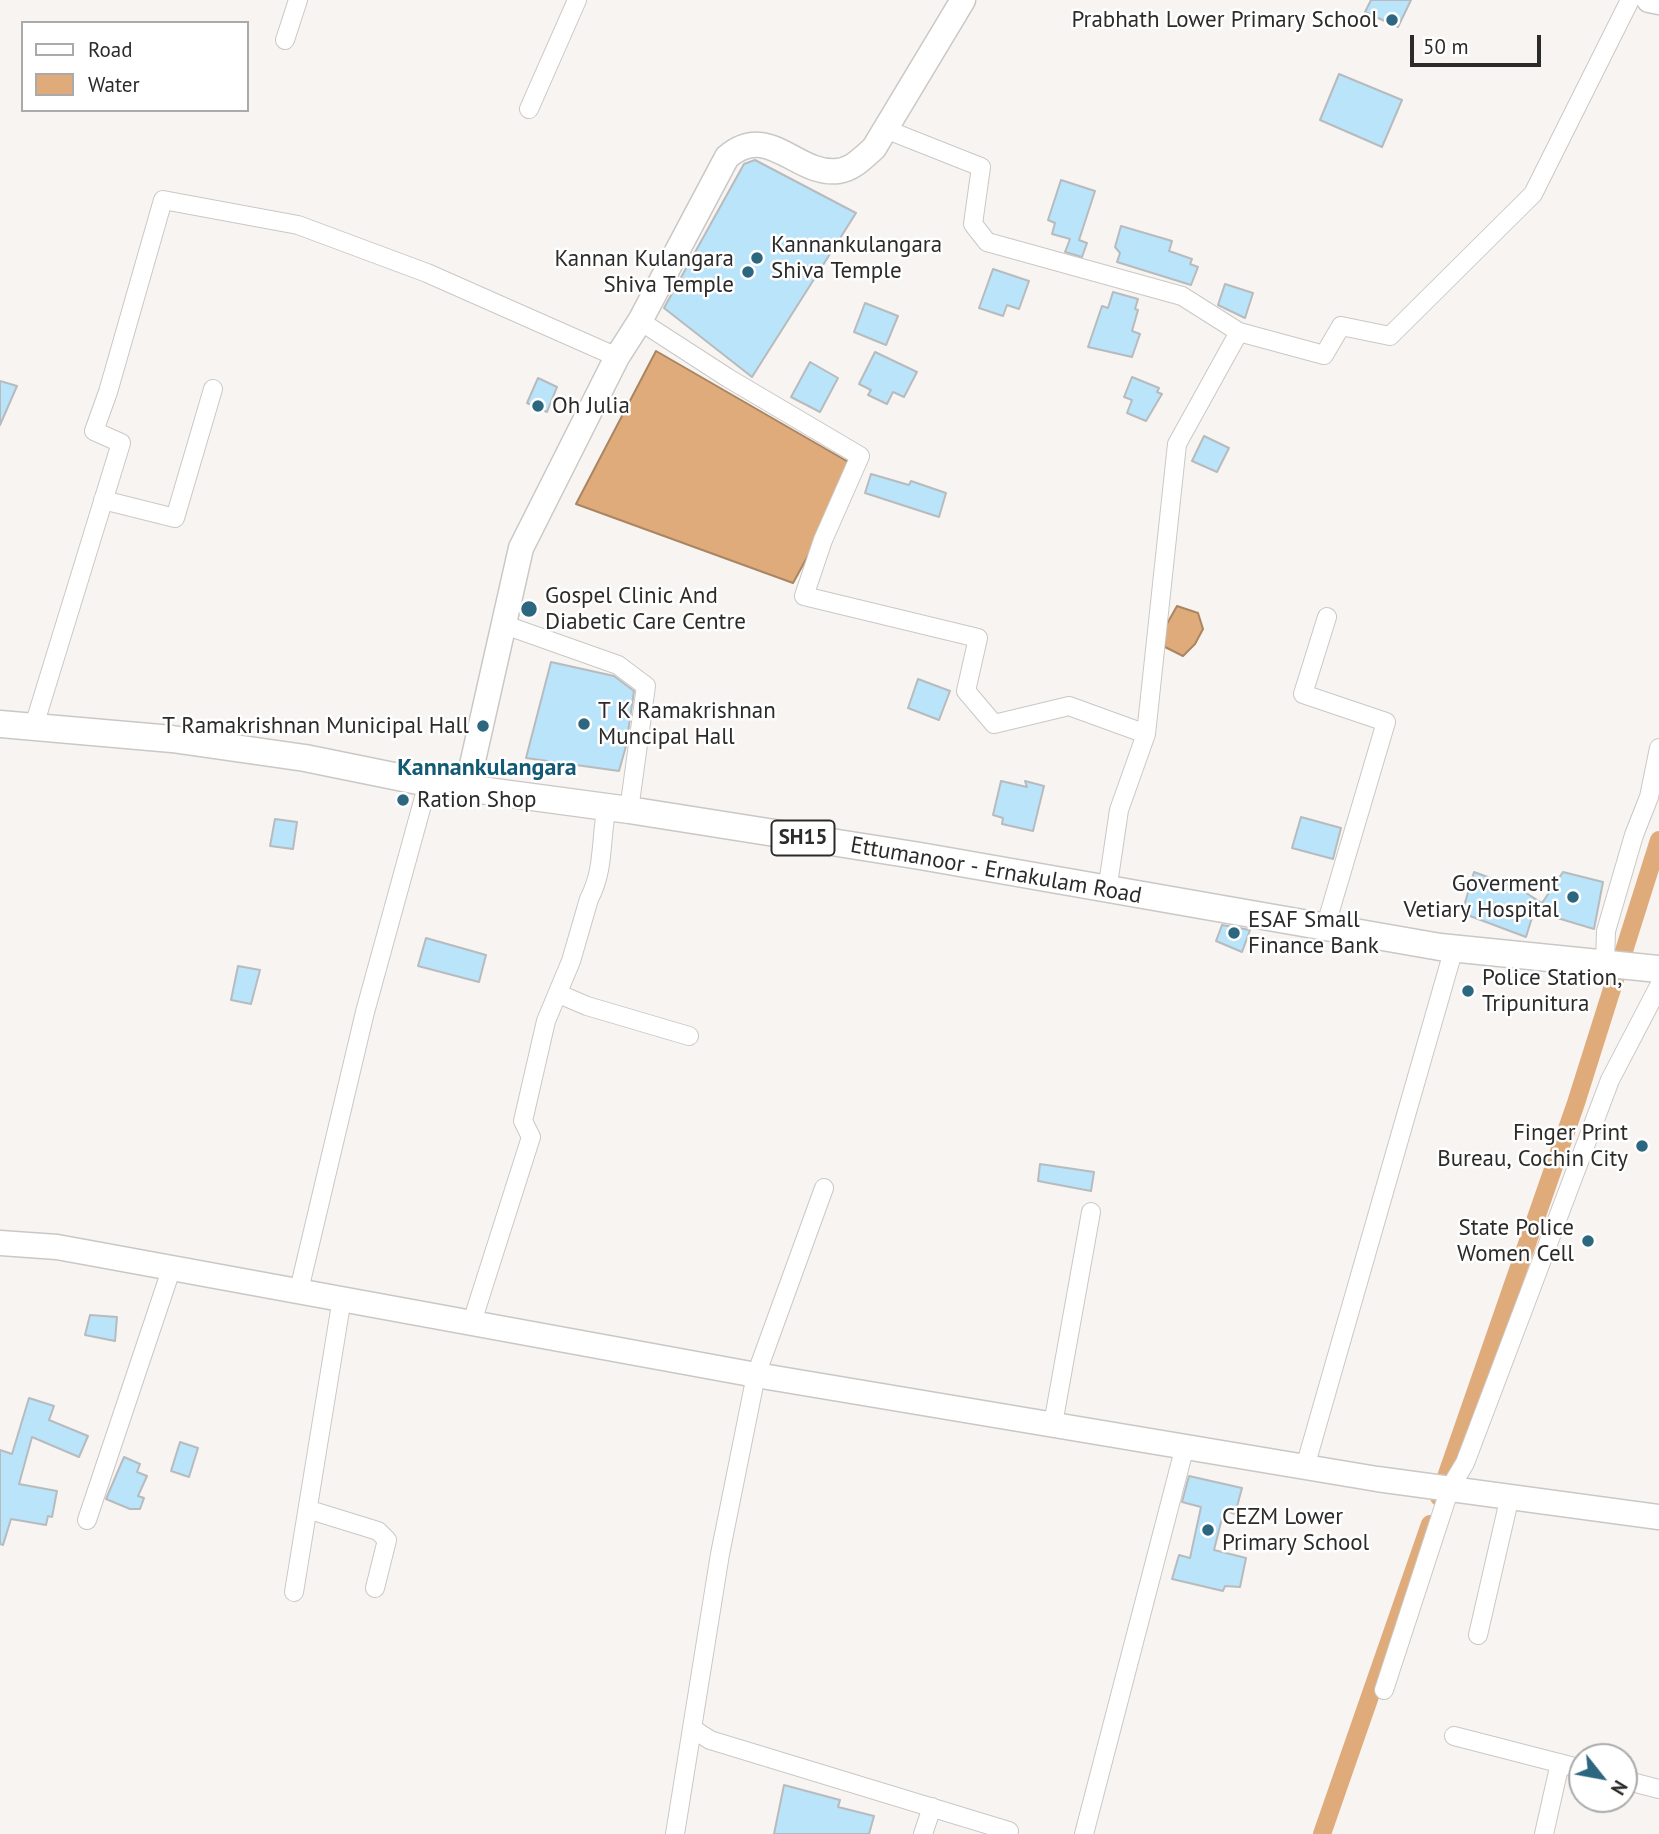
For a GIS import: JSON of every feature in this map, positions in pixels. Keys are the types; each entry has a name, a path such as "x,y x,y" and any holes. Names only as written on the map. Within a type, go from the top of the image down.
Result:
{"main road":[{"path":"467,787 521,548 617,357 640,321 727,157 738,148 759,143 824,170 839,171 856,164 874,148 963,0"},
{"path":"1649,0 1659,2"},
{"name":"Ettumanoor - Ernakulam Road","path":"0,724 33,729 172,739 305,758 428,783 618,809 920,856 1325,928 1454,948 1605,963 1654,974"},
{"path":"0,1243 57,1247 756,1375 1305,1466 1659,1517"}],"street":[{"path":"285,40 298,0"},
{"path":"529,109 576,0"},
{"path":"885,129 981,167 973,224 987,242 1182,296 1239,332 1324,355 1341,326 1390,336 1533,194 1630,0"},
{"path":"33,729 121,443 94,431 163,200 298,225 427,273 617,357"},
{"path":"640,321 728,378 860,456 823,540 804,596 978,638 967,691 994,724 1069,706 1146,734"},
{"path":"1107,891 1119,810 1146,734 1177,444 1239,332"},
{"path":"103,500 175,518 213,389"},
{"path":"1325,928 1386,722 1303,694 1327,617"},
{"path":"472,1322 531,1137 523,1121 546,1021 559,994 589,899 596,886 605,838 602,828 618,809 646,686 618,665 505,625"},
{"path":"1605,963 1606,931 1650,797 1659,748"},
{"path":"299,1290 365,1012 428,783"},
{"path":"1305,1466 1454,948"},
{"path":"1384,1690 1450,1488 1465,1463 1610,1080 1654,974"},
{"path":"559,994 587,1006 689,1036"},
{"path":"675,1834 720,1554 756,1375 824,1188"},
{"path":"1053,1424 1091,1212"},
{"path":"87,1520 172,1268"},
{"path":"294,1592 310,1510 342,1298"},
{"path":"1084,1834 1185,1446"},
{"path":"1478,1635 1510,1496"},
{"path":"310,1510 378,1531 387,1540 375,1588"},
{"path":"693,1729 710,1740 1009,1831 1008,1834"},
{"path":"1454,1735 1568,1765"},
{"path":"1544,1834 1560,1763"},
{"path":"1638,1784 1659,1789"},
{"path":"923,1834 932,1807"}],"water":[{"path":"656,351 857,467 793,583 576,504"},
{"path":"1177,606 1198,613 1203,629 1195,644 1183,656 1165,647 1164,629"}],"building":[{"name":"Prabhath Lower Primary School","path":"1371,0 1411,0 1398,27 1365,12"},
{"path":"1339,74 1402,100 1382,147 1320,120"},
{"name":"Kannankulangara Shiva Temple","path":"755,160 856,213 752,377 664,308 744,164"},
{"path":"1061,180 1095,191 1079,240 1087,243 1082,257 1065,252 1070,239 1052,234 1055,223 1048,220"},
{"path":"1121,226 1172,241 1169,251 1192,259 1190,264 1198,267 1191,285 1117,262 1120,253 1115,247"},
{"path":"993,269 1029,281 1019,309 1007,305 1003,316 979,308"},
{"path":"1225,284 1253,293 1245,318 1218,305"},
{"path":"1113,292 1138,299 1132,331 1140,334 1132,357 1088,347 1102,306 1108,308"},
{"path":"865,303 898,316 886,345 854,332"},
{"path":"875,352 917,372 904,397 893,392 887,404 868,395 871,390 859,384"},
{"path":"810,362 838,378 820,412 791,397"},
{"path":"1132,377 1159,388 1157,392 1162,394 1146,421 1127,413 1132,400 1124,397"},
{"path":"538,378 557,387 547,412 527,403"},
{"path":"0,381 17,386 0,425"},
{"path":"1204,436 1229,448 1217,472 1192,461"},
{"path":"871,474 909,485 911,481 946,493 939,517 865,493"},
{"name":"T K Ramakrishnan Muncipal Hall","path":"551,662 614,676 634,691 626,746 619,771 526,758"},
{"path":"918,679 950,691 939,720 908,708"},
{"path":"1001,781 1027,787 1025,781 1044,786 1033,831 1002,824 1003,818 993,815"},
{"path":"1301,817 1341,828 1333,859 1292,848"},
{"path":"275,819 297,822 293,849 270,846"},
{"path":"1474,872 1518,888 1542,903 1563,872 1603,882 1594,929 1534,911 1526,937 1462,913"},
{"name":"ESAF Small Finance Bank","path":"1222,925 1250,930 1242,952 1216,941"},
{"path":"426,938 486,955 479,982 418,966"},
{"path":"238,966 260,970 251,1004 231,1000"},
{"path":"1040,1164 1094,1172 1091,1191 1038,1181"},
{"path":"90,1315 117,1317 115,1341 85,1335"},
{"path":"29,1398 54,1406 49,1420 88,1436 79,1457 32,1437 19,1484 57,1491 52,1517 48,1516 46,1525 11,1519 3,1545 0,1544 0,1450 12,1454"},
{"path":"180,1442 198,1448 189,1477 171,1471"},
{"path":"124,1457 140,1464 137,1472 147,1476 138,1496 144,1498 140,1509 130,1509 106,1499"},
{"path":"1189,1476 1242,1488 1235,1514 1224,1510 1214,1550 1246,1558 1240,1587 1225,1586 1223,1591 1172,1579 1179,1555 1190,1558 1201,1507 1182,1502"},
{"path":"784,1785 840,1800 838,1807 874,1816 869,1834 774,1834"}],"waterway":[{"path":"1439,1497 1576,1103 1659,840"},
{"path":"1322,1834 1430,1524"}],"place":[{"name":"Prabhath Lower Primary School","path":"1392,20"},
{"name":"Kannankulangara Shiva Temple","path":"757,258"},
{"name":"Kannan Kulangara Shiva Temple","path":"748,272"},
{"name":"Oh Julia","path":"538,406"},
{"name":"Gospel Clinic And Diabetic Care Centre","path":"529,609"},
{"name":"T K Ramakrishnan Muncipal Hall","path":"584,724"},
{"name":"T Ramakrishnan Municipal Hall","path":"483,726"},
{"name":"Ration Shop","path":"403,800"},
{"name":"Goverment Vetiary Hospital","path":"1573,897"},
{"name":"ESAF Small Finance Bank","path":"1234,933"},
{"name":"Police Station, Tripunitura","path":"1468,991"},
{"name":"Finger Print Bureau, Cochin City","path":"1642,1146"},
{"name":"State Police Women Cell","path":"1588,1241"},
{"name":"CEZM Lower Primary School","path":"1208,1530"}],"district":[{"name":"Kannankulangara","path":"487,768"}]}
